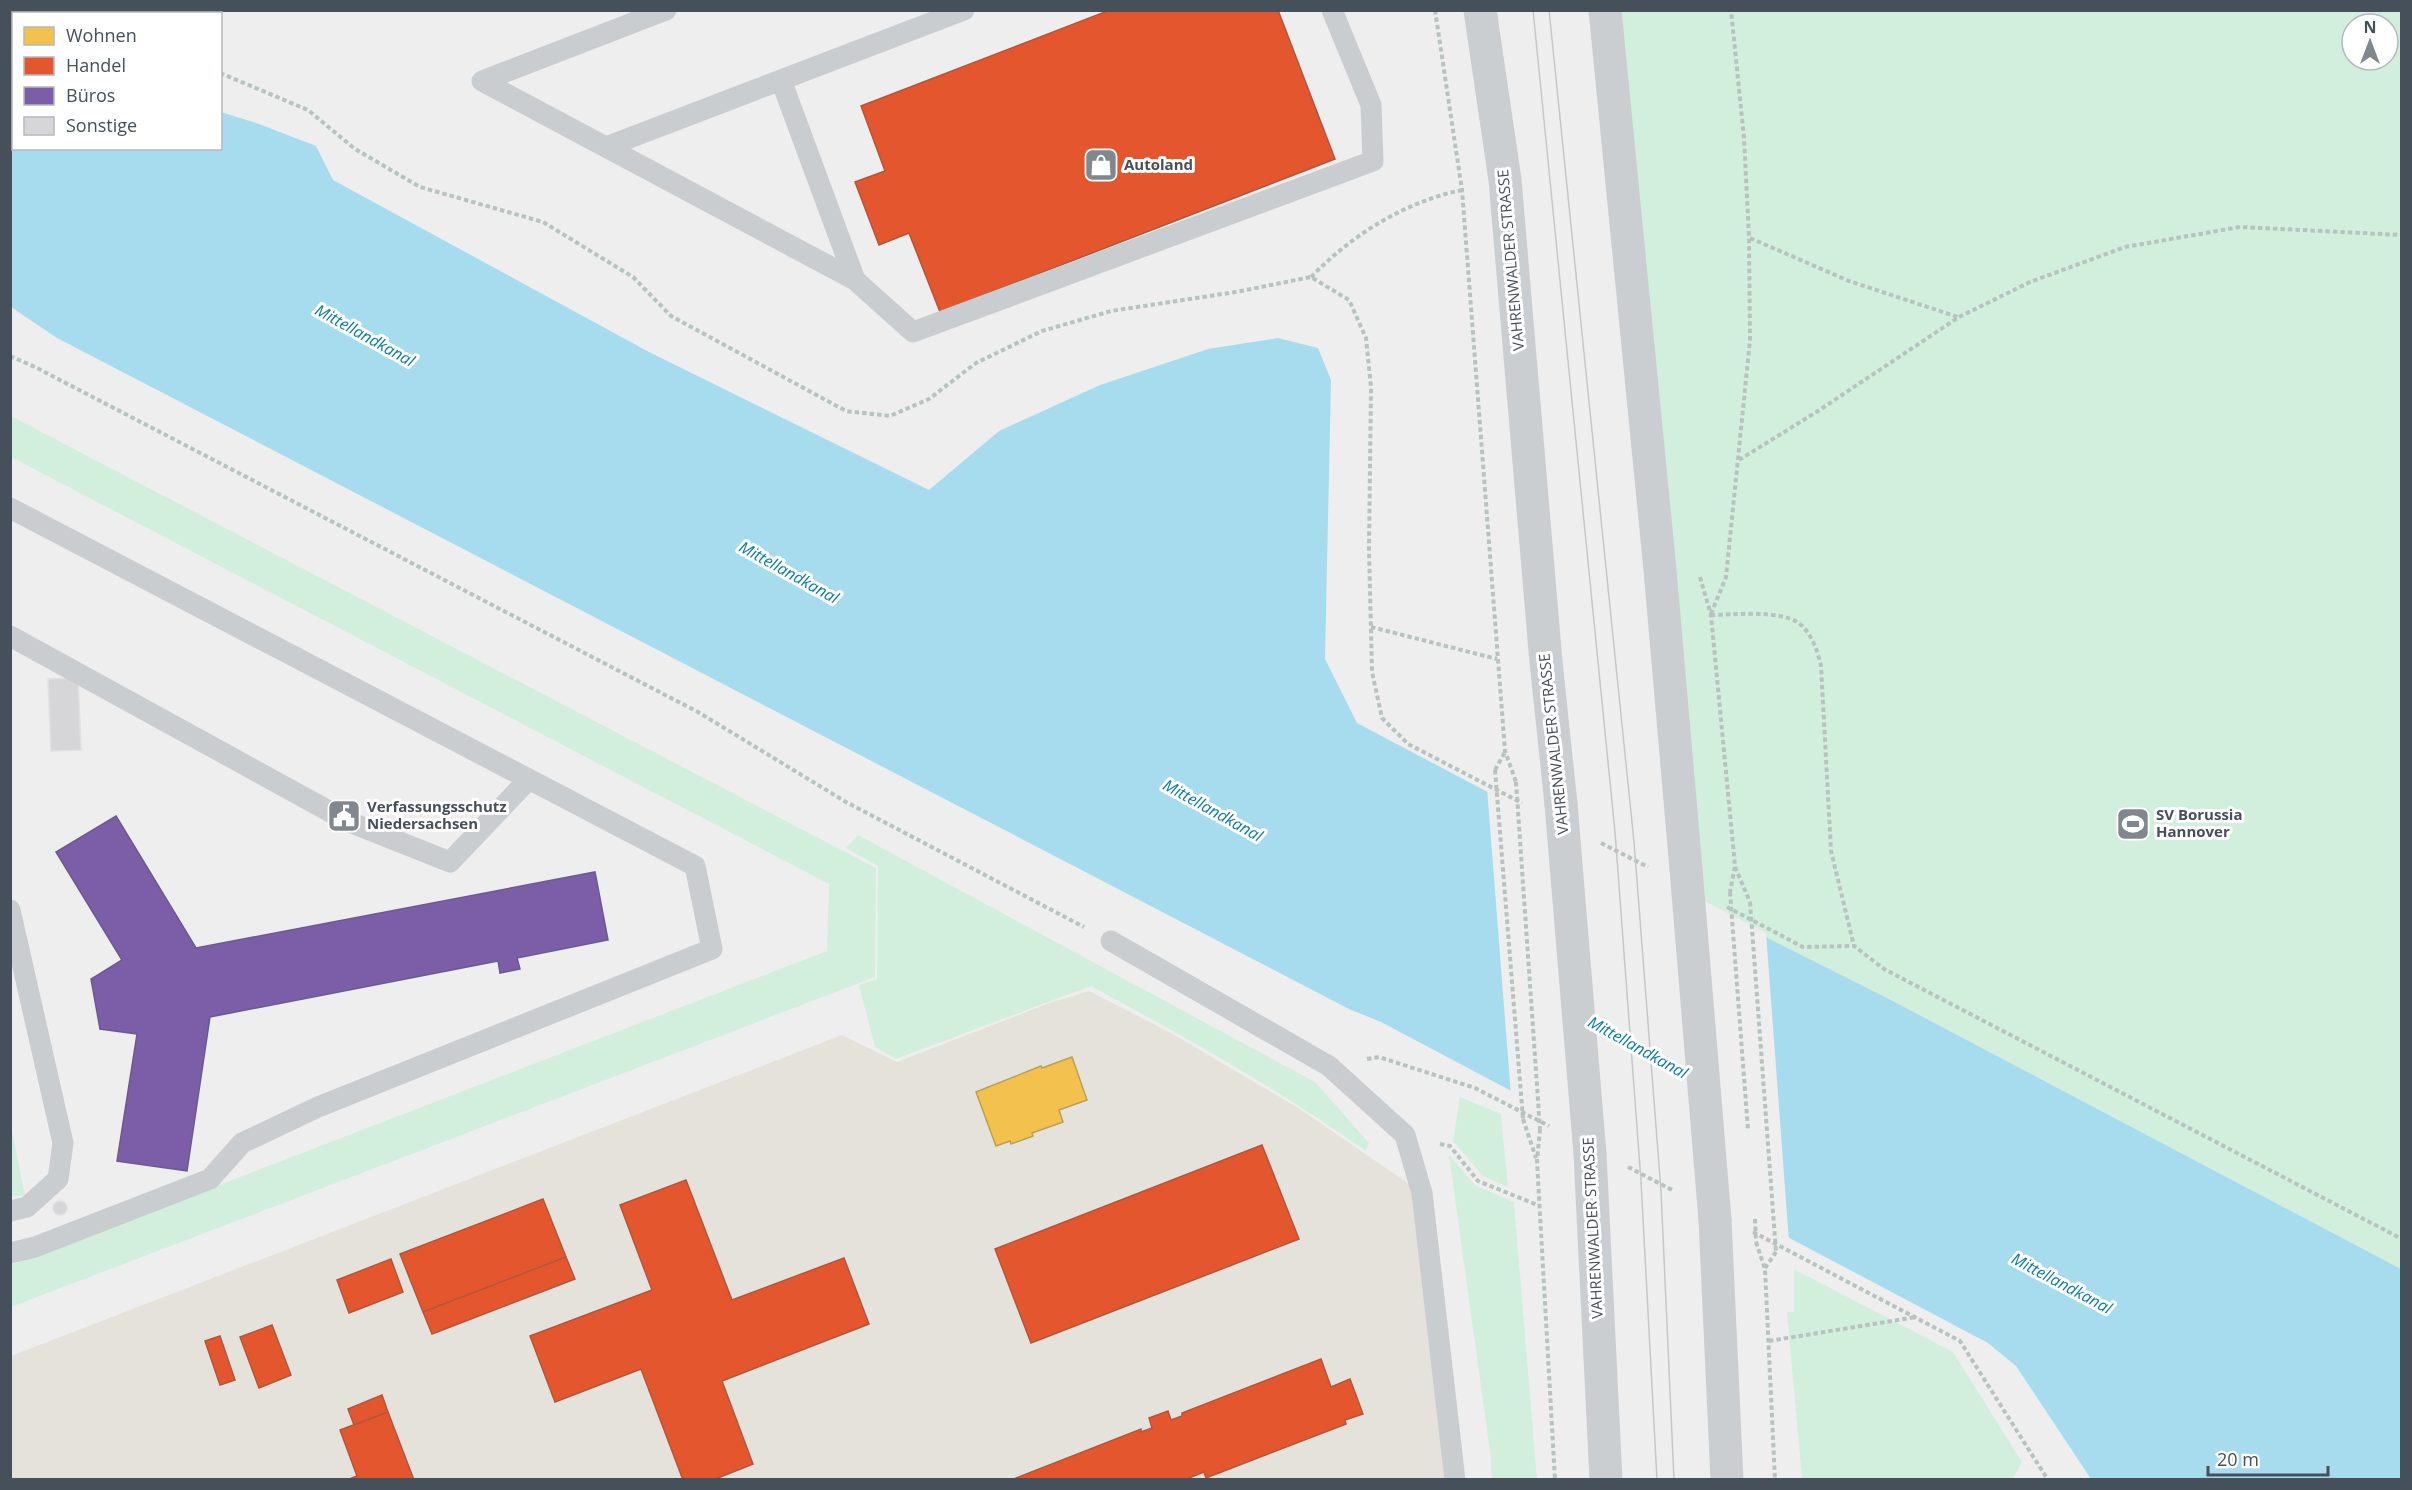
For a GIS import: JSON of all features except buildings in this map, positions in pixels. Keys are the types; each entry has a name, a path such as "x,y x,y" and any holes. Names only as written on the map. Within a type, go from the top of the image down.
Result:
{"main road":[{"name":"VAHRENWALDER STRASSE","path":"1480,10 1505,180 1546,663 1604,1158 1606,1479"},
{"path":"1605,10 1659,558 1686,869 1731,1224 1727,1479"}],"lane":[{"path":"666,10 483,81 855,280 913,332 1373,161 1371,105 1332,10"},
{"path":"606,147 963,10"},
{"path":"782,80 855,280"},
{"path":"10,508 695,866 712,950 318,1107 242,1143 210,1179 35,1247 10,1253"},
{"path":"10,636 347,821 450,862 529,779"},
{"path":"10,910 63,1143 58,1179 27,1207 10,1211"},
{"path":"1111,941 1329,1066 1405,1135 1422,1193 1455,1479"}],"path":[{"path":"1435,10 1462,190 1505,751 1516,782 1540,1129 1537,1161 1555,1479"},
{"path":"1731,10 1744,138 1749,237 1750,340 1726,578 1711,615 1735,866 1730,892 1749,1137"},
{"path":"1311,277 1336,251 1391,215 1439,195 1462,190"},
{"path":"1739,460 1818,411 1959,317 2030,282 2125,247 2240,227 2402,235"},
{"path":"1749,237 1849,280 1959,317"},
{"path":"10,356 45,372 698,712 846,802 1111,941"},
{"path":"1711,615 1771,614 1800,624 1817,648 1821,666 1831,851 1854,946 1884,969 2402,1239"},
{"path":"1371,627 1497,658"},
{"path":"1505,751 1495,770 1523,1119 1537,1161"},
{"path":"1735,866 1750,902 1776,1252 1765,1269"},
{"path":"1329,1066 1379,1057 1475,1088 1555,1129"},
{"path":"1405,1135 1450,1146 1478,1181 1540,1206"},
{"path":"1604,1158 1682,1196"},
{"path":"1755,1218 1756,1242 1765,1269 1775,1479"},
{"path":"1731,1224 1960,1341 2048,1479"},
{"path":"1769,1341 1916,1317"}],"shaded area":[{"path":"1089,991 1171,1033 1300,1109 1422,1193 1455,1480 11,1480 11,1356 842,1035 897,1062 1052,1002"}],"green space":[{"path":"1605,11 2401,11 2401,1269 1889,999 1696,902"},
{"path":"11,416 876,868 875,977 11,1307 11,1265 827,951 829,884 11,457"},
{"path":"858,835 1315,1082 1369,1143 1366,1151 1231,1064 1091,986 896,1059 875,1047 859,985 877,979 878,866 846,848"},
{"path":"1460,1097 1501,1114 1508,1187 1483,1176 1453,1141"},
{"path":"10,1122 25,1195 11,1197 10,1197"},
{"path":"1449,1155 1476,1186 1514,1202 1537,1479 1492,1479"},
{"path":"1794,1269 1953,1352 2022,1462 2013,1479 1802,1479 1787,1312 1794,1312"}],"water":[{"name":"Mittellandkanal","path":"10,16 12,17 12,150 222,150 222,112 259,124 316,146 333,180 649,352 929,490 999,431 1100,385 1208,349 1278,338 1318,348 1331,380 1325,659 1357,723 1696,902 1889,999 2401,1269 2401,1479 2091,1479 2016,1366 1988,1343 1381,1022 1349,1009 57,338 11,307"}],"pier":[{"path":"1487,788 1766,933 1789,1242 1511,1096"}],"tram line":[{"path":"1533,10 1615,832 1641,1181 1657,1480"},
{"path":"1549,10 1634,842 1661,1191 1674,1480"}],"place":[{"name":"Autoland","path":"1101,165"},
{"name":"Verfassungsschutz Niedersachsen","path":"344,816"},
{"name":"SV Borussia Hannover","path":"2133,824"}]}
